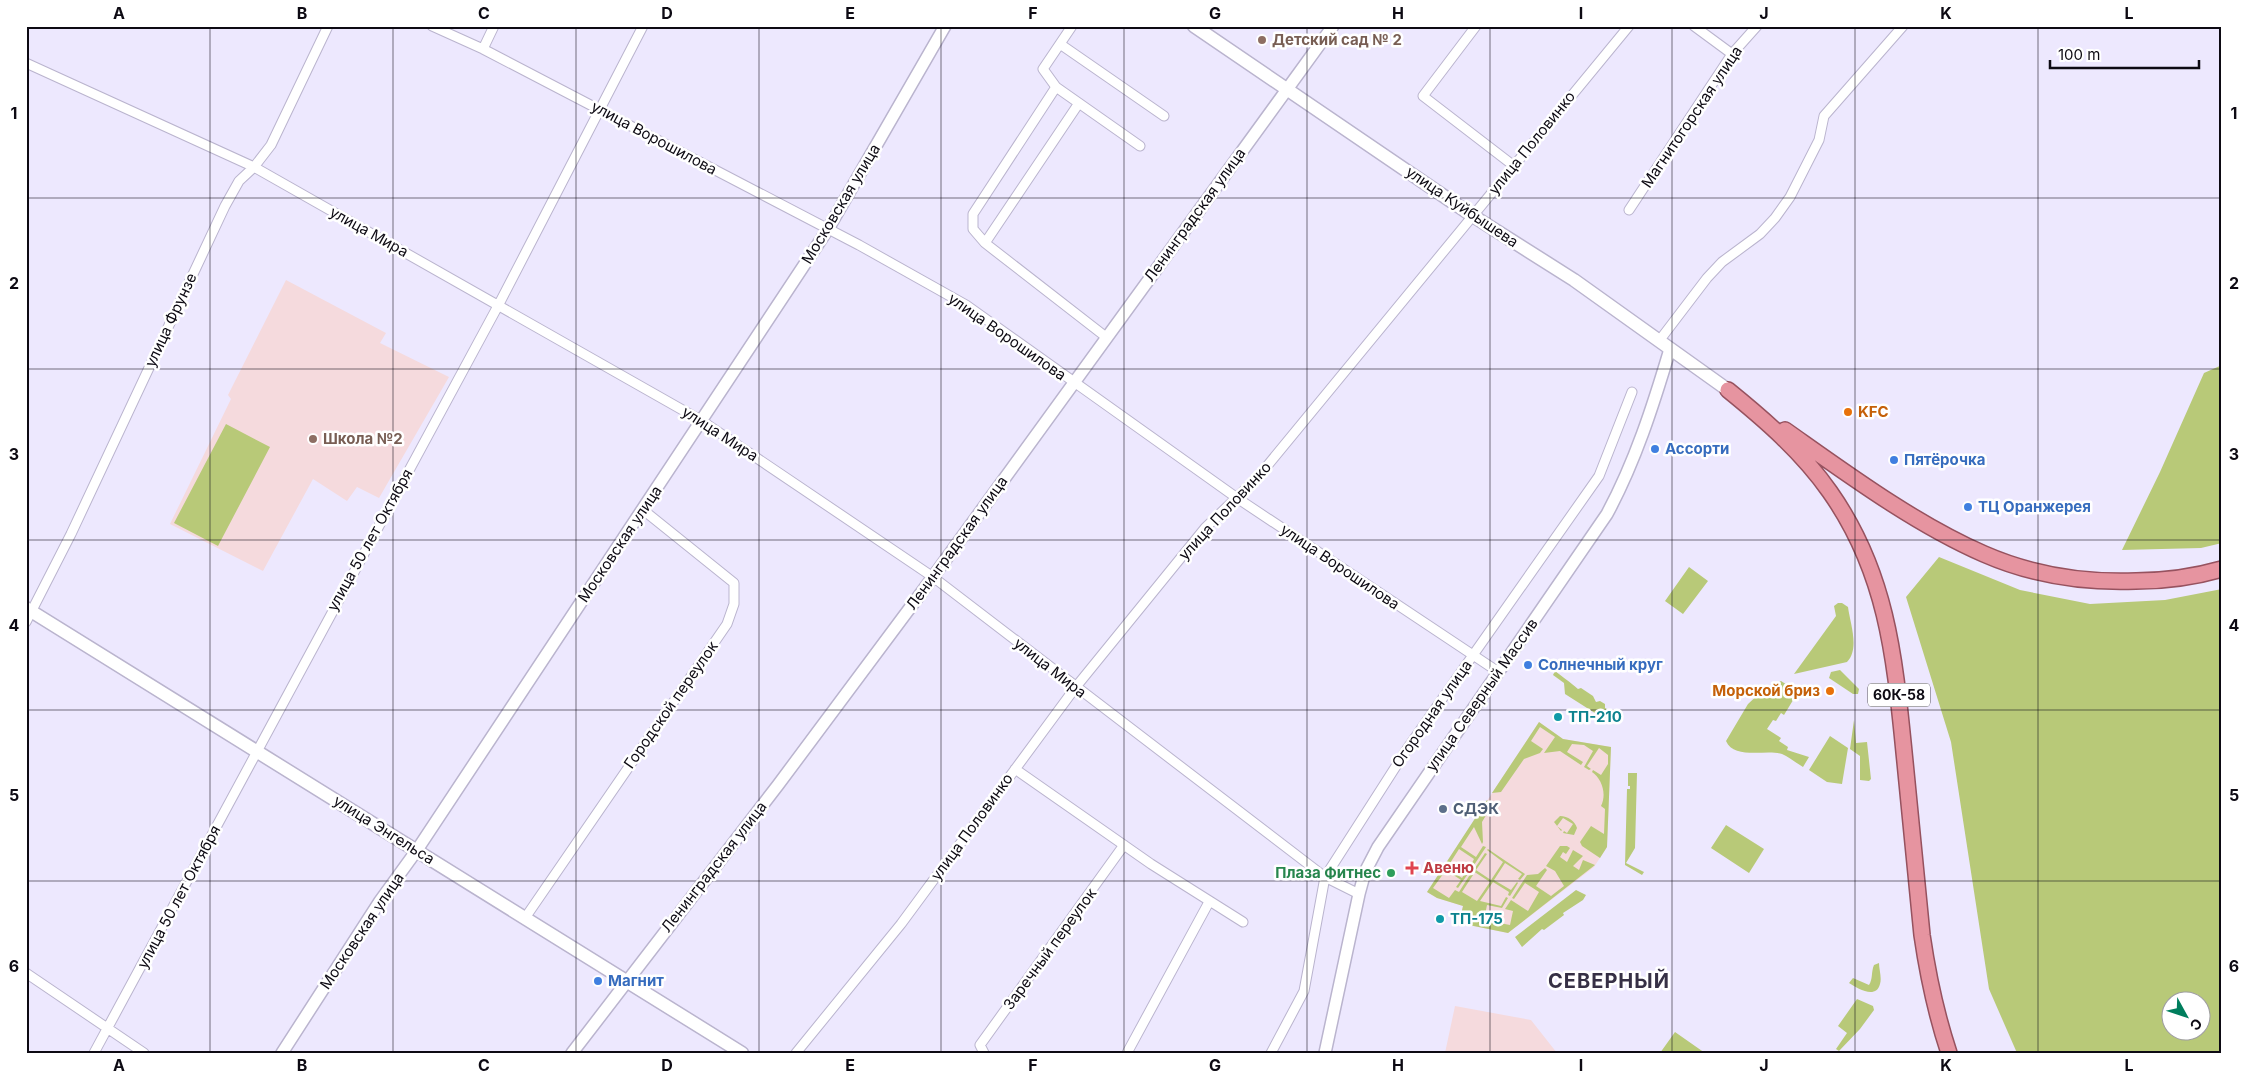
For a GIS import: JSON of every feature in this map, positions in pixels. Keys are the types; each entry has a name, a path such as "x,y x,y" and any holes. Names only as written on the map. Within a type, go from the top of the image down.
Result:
{"highway":[{"path":"1728,390 1910,514 1984,554 2020,567 2068,578 2112,582 2166,580 2222,569"},
{"name":"60К-58","path":"1728,390 1788,443 1830,492 1863,549 1876,581 1893,650 1922,935 1929,982 1938,1020 1949,1053"}],"main road":[{"name":"улица Куйбышева","path":"1194,26 1288,88 1473,216 1574,280 1728,390"},
{"name":"улица Энгельса","path":"28,614 256,750 742,1053"}],"street":[{"name":"улица Фрунзе","path":"28,614 76,525 225,206 239,181 254,167 271,145 328,26"},
{"name":"улица Ворошилова","path":"432,26 483,49 600,109 859,245 966,305 1237,498 1497,671"},
{"path":"483,49 494,26"},
{"name":"улица 50 лет Октября","path":"94,1053 109,1029 256,750 499,304 643,26"},
{"name":"Московская улица","path":"282,1053 380,901 417,850 828,229 944,26"},
{"path":"1072,26 1043,69 1056,87 1140,146"},
{"name":"Ленинградская улица","path":"572,1053 625,981 778,785 932,577 1332,26"},
{"path":"1476,26 1423,96 1514,166"},
{"name":"улица Половинко","path":"796,1053 901,924 1075,688 1205,528 1258,477 1628,26"},
{"path":"1694,26 1732,54"},
{"name":"Магнитогорская улица","path":"1629,210 1732,54 1757,26"},
{"path":"1659,341 1707,278 1722,262 1760,234 1775,218 1790,197 1819,140 1824,116 1903,26"},
{"path":"1060,44 1164,116"},
{"name":"улица Мира","path":"26,63 254,167 702,420 932,577 1325,877 1359,894"},
{"path":"1056,87 973,214 973,229 985,243 1106,337"},
{"path":"985,243 1079,104"},
{"name":"улица Северный Массив","path":"1326,1053 1365,872 1378,847 1497,671 1588,544 1622,487 1652,410 1670,349"},
{"name":"Огородная улица","path":"1271,1053 1304,991 1325,877 1407,749 1599,476 1632,392"},
{"name":"Городской переулок","path":"525,918 727,624 734,604 734,583 642,509"},
{"path":"1015,769 1124,845 1209,902 1243,922"},
{"name":"Заречный переулок","path":"984,1053 980,1045 1124,845"},
{"path":"1127,1053 1209,902"},
{"path":"26,973 144,1053"}],"shaded area":[{"name":"Школа №2","path":"286,280 386,333 380,343 449,377 379,498 357,487 347,501 313,479 263,571 170,524 231,399 228,395"},
{"path":"1539,722 1563,739 1611,747 1607,847 1594,867 1508,933 1459,923 1463,906 1437,898 1427,892"},
{"path":"1455,1006 1531,1020 1557,1053 1445,1053"}],"green space":[{"path":"2222,365 2222,543 2201,548 2122,550 2160,472 2204,373"},
{"path":"226,424 270,447 218,546 174,523"},
{"path":"1939,557 2020,590 2090,604 2165,600 2222,589 2222,1053 2017,1053 1989,989 1951,742 1906,597"},
{"path":"1689,567 1708,581 1683,614 1665,601"},
{"path":"1838,603 1848,607 1854,643 1851,657 1847,662 1794,674 1836,616 1834,606"},
{"path":"1840,670 1859,689 1858,694 1853,694 1829,678 1831,672"},
{"path":"1555,671 1578,689 1581,688 1593,696 1596,702 1600,701 1605,704 1605,708 1619,715 1609,722 1565,694 1564,683 1553,675"},
{"path":"1781,681 1798,692 1784,715 1781,713 1776,721 1773,720 1767,729 1781,738 1779,741 1788,747 1787,750 1809,757 1803,767 1782,754 1743,752 1730,747 1726,741 1748,704 1763,690"},
{"path":"1854,720 1856,743 1867,742 1871,779 1869,781 1860,780 1860,756 1850,749"},
{"path":"1539,722 1563,739 1611,747 1607,847 1600,858 1582,846 1580,842 1591,826 1604,834 1605,809 1601,806 1604,797 1601,783 1592,772 1593,770 1601,775 1608,764 1608,755 1599,748 1587,766 1591,769 1589,770 1584,767 1593,751 1584,745 1572,744 1567,752 1583,762 1581,765 1560,751 1544,753 1555,737 1540,727 1531,741 1543,749 1540,753 1524,759 1501,792 1492,793"},
{"path":"1830,736 1848,748 1842,784 1827,782 1809,770"},
{"path":"1628,773 1637,773 1635,848 1626,863 1644,872 1642,875 1625,865 1627,789 1630,789 1630,786 1628,786"},
{"path":"1487,800 1489,804 1485,810 1488,812 1482,822 1482,844 1474,827 1461,847 1476,857 1483,846 1486,847 1472,868 1470,867 1474,859 1459,849 1447,868 1462,878 1468,869 1470,871 1458,888 1456,887 1461,880 1446,870 1433,888 1449,898 1455,890 1459,892 1471,873 1473,875 1462,892 1477,901 1490,882 1473,871 1485,853 1487,854 1476,870 1491,880 1503,862 1488,849 1525,874 1520,880 1518,879 1522,874 1505,863 1494,880 1511,890 1518,883 1510,896 1508,895 1509,892 1493,882 1480,901 1501,906 1506,897 1508,898 1502,908 1487,905 1484,920 1510,925 1513,911 1505,909 1511,900 1528,911 1539,892 1525,883 1514,899 1512,898 1527,875 1538,874 1545,868 1547,870 1536,886 1551,896 1564,886 1555,871 1546,866 1560,846 1570,848 1566,854 1563,852 1560,857 1567,862 1573,850 1583,856 1573,866 1579,870 1583,860 1595,865 1508,933 1459,923 1463,906 1437,898 1427,892"},
{"path":"1560,816 1563,816 1573,821 1577,828 1574,835 1563,833 1564,831 1567,833 1573,824 1563,818 1557,826 1554,822"},
{"path":"1726,825 1764,849 1749,873 1711,848"},
{"path":"1576,890 1586,895 1583,900 1563,913 1564,915 1544,930 1542,929 1522,947 1515,937"},
{"path":"1879,963 1881,982 1875,991 1866,991 1849,983 1853,978 1869,985 1874,965"},
{"path":"1857,999 1873,1006 1874,1010 1860,1029 1839,1051 1836,1049 1847,1033 1838,1026"},
{"path":"1675,1032 1705,1053 1660,1053"}],"place":[{"name":"Детский сад № 2","path":"1262,40"},
{"name":"KFC","path":"1848,412"},
{"name":"Школа №2","path":"313,439"},
{"name":"Ассорти","path":"1655,449"},
{"name":"Пятёрочка","path":"1894,460"},
{"name":"ТЦ Оранжерея","path":"1968,507"},
{"name":"Солнечный круг","path":"1528,665"},
{"name":"Морской бриз","path":"1830,691"},
{"name":"ТП-210","path":"1558,717"},
{"name":"СДЭК","path":"1443,809"},
{"name":"Авеню","path":"1412,868"},
{"name":"Плаза Фитнес","path":"1391,873"},
{"name":"ТП-175","path":"1440,919"},
{"name":"Магнит","path":"598,981"}],"district":[{"name":"СЕВЕРНЫЙ","path":"1609,981"}]}
